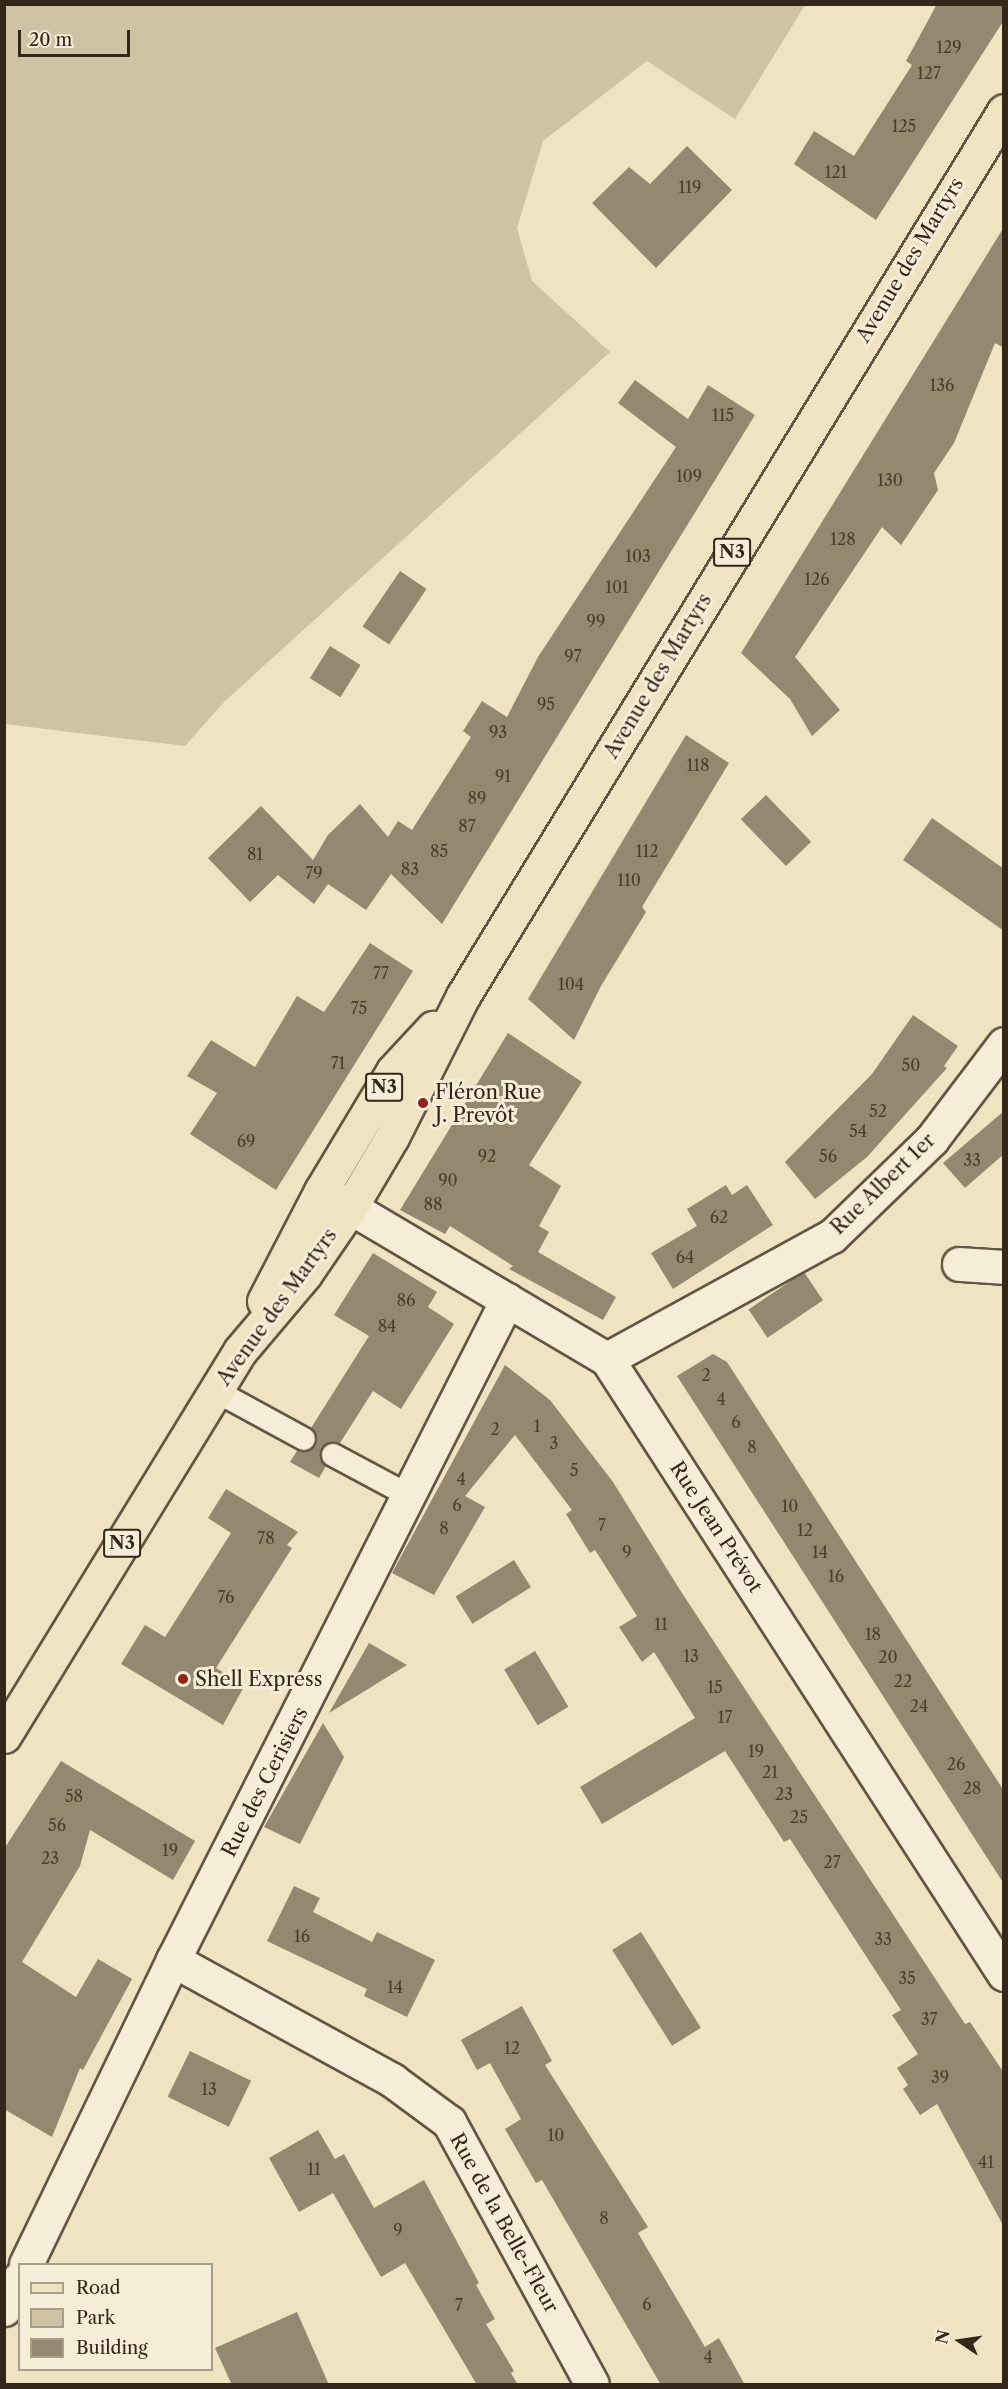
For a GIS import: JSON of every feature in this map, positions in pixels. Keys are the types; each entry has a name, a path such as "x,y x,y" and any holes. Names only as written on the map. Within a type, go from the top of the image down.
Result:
{"main road":[{"name":"Avenue des Martyrs","path":"242,1345 305,1274 350,1208 392,1137 464,996 1004,111"},
{"name":"Avenue des Martyrs","path":"4,1736 216,1391 321,1191 393,1071 464,996"}],"street":[{"name":"Rue Albert 1er","path":"607,1359 832,1236 932,1139 1004,1044"},
{"name":"Rue Jean Prévot","path":"321,1191 607,1359 1004,1974"},
{"path":"959,1264 1004,1267"},
{"name":"Rue des Cerisiers","path":"27,2263 173,1960 507,1300"},
{"name":"Rue de la Belle-Fleur","path":"173,1960 392,2080 448,2122 592,2385"},
{"path":"4,2309 18,2282"}],"lane":[{"path":"216,1391 304,1439"},
{"path":"333,1455 408,1495"}],"green space":[{"path":"5,4 805,5 735,119 647,61 543,141 517,228 532,281 610,352 225,701 185,746 5,724"}],"building":[{"path":"937,4 1004,4 1004,20 876,220 794,164 814,131 854,156 912,65 906,61"},
{"path":"687,146 732,190 656,268 592,203 629,167 650,184"},
{"path":"1004,227 1004,348 995,343 954,443 934,473 938,490 901,545 882,527 795,657 840,710 812,736 790,699 741,653"},
{"path":"635,380 688,419 708,385 755,415 442,924 391,874 366,910 328,884 314,904 278,875 250,902 208,858 261,806 313,860 328,835 360,804 388,837 398,821 412,830 471,737 463,731 482,701 507,717 538,657 676,447 618,403"},
{"path":"400,571 427,589 389,644 363,627"},
{"path":"330,646 361,665 340,697 310,678"},
{"path":"686,735 729,763 642,907 646,912 601,986 574,1040 528,999"},
{"path":"766,795 811,842 786,866 741,819"},
{"path":"932,818 1004,869 1004,931 903,860"},
{"path":"370,943 413,971 276,1190 190,1134 217,1093 187,1076 211,1040 255,1067 297,996 324,1012"},
{"path":"913,1015 958,1046 944,1066 947,1068 867,1157 815,1199 785,1162 872,1074"},
{"path":"508,1033 582,1082 529,1165 561,1186 539,1226 549,1232 538,1252 616,1297 603,1320 509,1269 513,1266 450,1226 445,1234 400,1210"},
{"path":"1004,1111 1004,1154 965,1188 943,1163"},
{"path":"726,1185 732,1195 747,1185 773,1225 673,1289 651,1253 697,1226 687,1209"},
{"path":"373,1253 437,1292 428,1307 454,1324 401,1409 373,1391 340,1443 332,1442 321,1448 320,1456 326,1466 319,1478 290,1462 297,1451 305,1452 316,1446 317,1438 311,1428 369,1336 334,1315"},
{"path":"804,1272 823,1300 767,1338 748,1309"},
{"path":"713,1354 727,1362 1004,1791 1004,1884 677,1376"},
{"path":"505,1365 550,1400 613,1482 680,1590 965,2024 970,2022 1004,2073 1004,2227 937,2104 920,2115 903,2089 908,2085 897,2068 918,2054 892,2015 901,2010 790,1839 784,1842 725,1751 602,1824 580,1787 695,1718 654,1652 642,1662 619,1627 637,1616 595,1550 590,1553 566,1514 572,1510 515,1435 465,1496 485,1507 434,1595 392,1573"},
{"path":"226,1489 298,1532 287,1545 292,1548 216,1668 245,1685 223,1725 121,1664 145,1625 165,1637 231,1533 208,1518"},
{"path":"514,1560 531,1587 472,1624 455,1597"},
{"path":"369,1643 407,1665 329,1713"},
{"path":"535,1651 568,1707 538,1725 504,1670"},
{"path":"323,1723 344,1757 300,1844 264,1827"},
{"path":"61,1761 195,1841 173,1880 90,1830 80,1866 22,1962 76,1997 98,1959 132,1979 83,2070 80,2068 52,2137 4,2109 4,1849"},
{"path":"294,1886 320,1898 313,1912 372,1942 377,1932 435,1960 407,2017 364,1996 367,1989 267,1941"},
{"path":"641,1932 701,2028 672,2046 612,1950"},
{"path":"522,2006 552,2061 545,2065 648,2227 638,2233 705,2347 719,2338 745,2385 661,2385 542,2180 536,2183 505,2129 521,2119 490,2063 477,2070 461,2040"},
{"path":"190,2051 251,2081 229,2127 168,2097"},
{"path":"318,2130 335,2159 344,2154 374,2208 424,2180 479,2283 476,2285 495,2319 486,2324 514,2371 511,2373 518,2385 477,2385 405,2263 381,2277 333,2193 299,2212 269,2158"},
{"path":"297,2312 329,2385 232,2385 215,2348"}],"place":[{"name":"Fléron Rue J. Prevôt","path":"423,1103"},
{"name":"Shell Express","path":"183,1679"}]}
